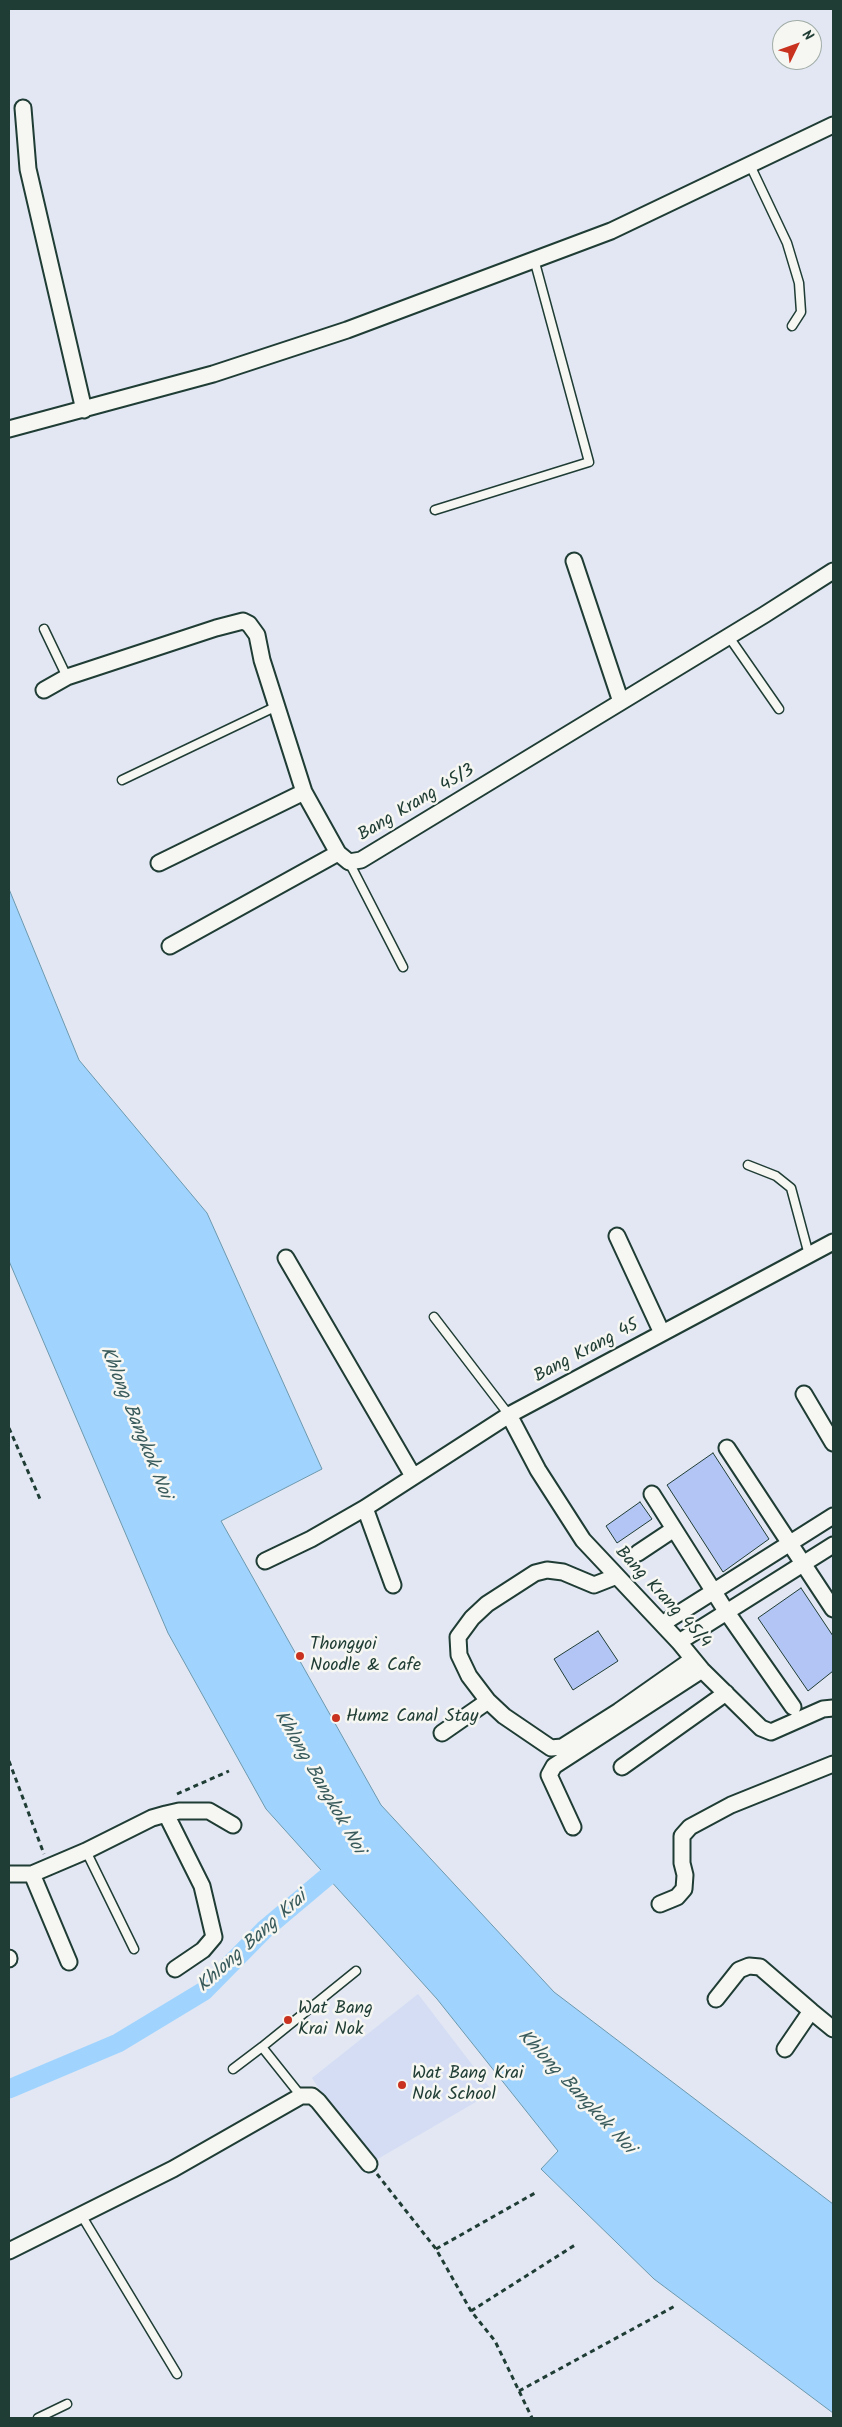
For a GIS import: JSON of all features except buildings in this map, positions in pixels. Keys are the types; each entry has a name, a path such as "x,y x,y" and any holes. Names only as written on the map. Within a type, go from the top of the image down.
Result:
{"street":[{"path":"23,108 28,168 84,410"},
{"path":"9,429 213,374 347,330 611,230 833,125"},
{"path":"574,561 621,702"},
{"name":"Bang Krang 45/3","path":"170,946 344,857 361,860 729,637 833,571"},
{"path":"44,690 67,677 243,621 249,624 257,635 304,792 344,857"},
{"path":"159,864 304,792"},
{"path":"617,1236 662,1333"},
{"name":"Bang Krang 45","path":"265,1561 311,1539 365,1508 509,1415 833,1242"},
{"path":"286,1258 413,1476"},
{"path":"804,1394 833,1443"},
{"name":"Bang Krang 45/4","path":"509,1415 538,1470 565,1515 583,1540 679,1642 698,1665 761,1728 772,1732 823,1710 833,1708"},
{"path":"727,1448 833,1609"},
{"path":"652,1494 726,1611 793,1707"},
{"path":"365,1508 393,1585"},
{"path":"662,1624 789,1542 833,1516"},
{"path":"638,1553 674,1529"},
{"path":"679,1642 833,1545"},
{"path":"616,1576 594,1585 563,1572 547,1570 535,1573 487,1604 472,1618 458,1637 459,1655 469,1676 488,1702 504,1716 551,1748 562,1747 698,1665"},
{"path":"573,1827 549,1775 554,1766 698,1665"},
{"path":"622,1767 726,1693"},
{"path":"442,1733 488,1702"},
{"path":"660,1904 677,1897 684,1889 682,1836 690,1827 731,1805 833,1764"},
{"path":"9,1874 32,1874 86,1851 152,1818 179,1811 209,1811 233,1825"},
{"path":"166,1814 202,1886 214,1937 203,1950 175,1969"},
{"path":"32,1874 69,1962"},
{"path":"716,1999 739,1970 749,1966 760,1967 833,2029"},
{"path":"785,2049 811,2011"},
{"path":"9,2251 80,2213 173,2169 300,2096 312,2096 318,2101 369,2164"}],"lane":[{"path":"750,164 787,243 799,283 801,312 792,326"},
{"path":"435,510 589,462 534,260"},
{"path":"44,629 67,677"},
{"path":"729,637 779,710"},
{"path":"122,780 277,706"},
{"path":"344,857 403,967"},
{"path":"748,1165 776,1176 791,1188 809,1255"},
{"path":"434,1317 509,1415"},
{"path":"86,1851 134,1949"},
{"path":"233,2069 356,1971"},
{"path":"262,2047 300,2096"},
{"path":"80,2213 177,2374"},
{"path":"38,2418 67,2404"}],"path":[{"path":"9,1428 40,1499"},
{"path":"9,1761 48,1867"},
{"path":"369,2164 436,2249 470,2311 495,2341 532,2418"},
{"path":"436,2249 535,2193"},
{"path":"470,2311 575,2245"},
{"path":"519,2391 675,2306"}],"shaded area":[{"name":"Wat Bang Krai Nok School","path":"418,1994 493,2092 369,2164 312,2078"}],"water":[{"name":"Khlong Bangkok Noi","path":"9,889 79,1060 207,1213 322,1469 221,1521 381,1805 554,1992 833,2204 833,2413 654,2279 541,2169 558,2151 437,1999 266,1809 168,1633 9,1261"}],"waterway":[{"name":"Khlong Bang Krai","path":"9,2089 118,2043 204,1991 265,1929 347,1860"}],"place":[{"name":"Thongyoi Noodle & Cafe","path":"300,1656"},
{"name":"Humz Canal Stay","path":"336,1718"},
{"name":"Wat Bang Krai Nok","path":"288,2020"},
{"name":"Wat Bang Krai Nok School","path":"402,2085"}]}
